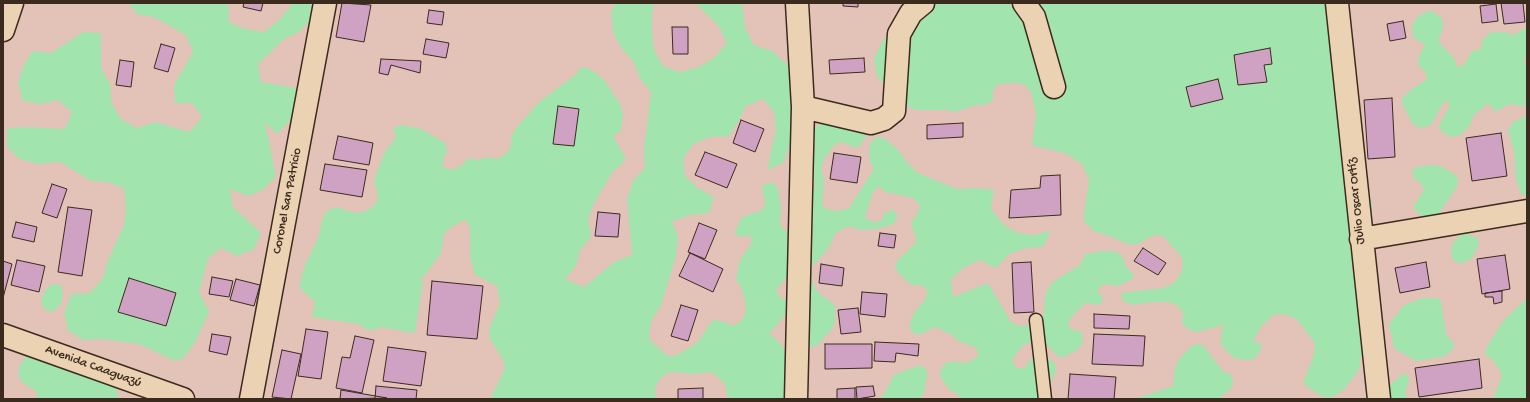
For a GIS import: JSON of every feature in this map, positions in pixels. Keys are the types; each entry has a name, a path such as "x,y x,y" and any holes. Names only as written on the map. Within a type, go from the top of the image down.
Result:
{"street":[{"path":"3,30 12,3"},
{"name":"Coronel San Patricio","path":"251,399 325,3"},
{"path":"796,399 803,107 797,3"},
{"path":"803,107 871,123 884,119 894,111 899,34 911,13 923,3"},
{"path":"1024,3 1034,18 1054,87"},
{"name":"Julio Oscar Ortíz","path":"1337,3 1379,399"},
{"path":"1361,239 1527,211"},
{"name":"Avenida Caaguazú","path":"3,335 183,399"}],"lane":[{"path":"1036,320 1044,399"}],"green space":[{"path":"129,3 228,3 229,22 245,29 264,32 279,20 293,3 318,3 312,18 299,32 284,39 258,64 261,82 296,88 303,107 277,134 265,122 276,176 264,189 248,196 230,189 233,207 261,233 254,249 237,256 221,248 208,258 199,292 209,312 194,344 182,359 173,360 139,344 101,339 83,340 68,330 64,313 72,294 90,293 103,278 108,260 124,225 126,207 124,188 107,182 91,181 60,162 38,164 20,159 7,147 7,128 27,127 65,129 72,112 58,100 41,104 23,101 18,83 23,67 32,51 51,53 83,32 101,33 101,68 110,84 112,104 121,119 137,128 155,122 190,132 202,117 192,103 175,103 174,85 193,52 186,35 154,17 137,14"},
{"path":"615,3 654,3 652,14 652,32 654,50 663,66 680,72 699,67 715,57 727,43 718,25 695,3 742,3 745,28 754,45 772,51 799,75 795,128 784,162 768,170 776,131 774,112 763,99 746,106 729,136 710,137 693,144 683,159 685,176 698,188 714,197 709,213 690,215 672,221 678,237 676,256 661,305 651,321 649,339 666,355 677,355 698,342 711,322 715,320 725,322 733,326 740,322 745,315 746,305 741,287 736,279 740,260 751,244 751,235 742,237 734,234 742,217 760,211 766,204 762,186 771,182 778,188 781,207 780,225 787,232 790,240 790,268 787,277 776,290 780,298 789,301 788,311 769,333 782,345 789,362 793,399 728,399 725,384 712,372 693,374 675,372 667,373 660,379 655,387 656,399 490,399 504,371 504,361 490,339 489,329 500,303 497,286 474,274 470,255 470,227 465,219 450,228 444,234 441,253 421,280 423,281 415,333 380,327 375,330 365,329 360,324 312,317 315,302 299,287 304,267 318,238 322,220 327,211 336,207 356,213 366,211 375,205 378,196 374,181 385,152 396,137 393,128 402,125 421,129 444,142 448,150 443,158 443,167 452,170 461,166 468,158 477,160 487,157 497,159 506,154 511,146 511,137 516,128 539,102 575,75 581,67 591,69 605,81 620,104 623,113 622,123 620,132 613,136 626,159 612,173 594,203 588,219 591,237 580,250 576,266 565,279 584,287 614,262 632,255 627,199 633,181 645,168 644,149 651,92 640,78 633,61 621,48 613,32 611,13"},
{"path":"931,3 1345,3 1342,97 1334,101 1348,131 1366,192 1372,201 1372,210 1370,218 1364,225 1351,266 1354,276 1363,291 1367,343 1362,357 1360,357 1360,366 1356,374 1345,388 1338,394 1329,398 1319,395 1303,383 1314,354 1315,344 1296,319 1286,315 1275,314 1261,326 1253,341 1262,344 1259,353 1254,359 1245,360 1234,358 1221,345 1221,335 1224,325 1196,332 1188,329 1182,323 1183,313 1178,306 1169,302 1151,302 1133,305 1123,301 1121,293 1163,288 1172,284 1179,277 1183,266 1182,257 1163,236 1153,235 1136,245 1127,244 1110,236 1095,232 1083,220 1089,180 1082,164 1067,154 1032,145 1036,113 1031,92 1025,85 1017,83 998,84 993,91 993,100 985,105 976,105 955,112 947,110 916,110 906,106 896,99 877,76 874,58 882,42 910,11"},
{"path":"1430,10 1442,18 1443,29 1439,37 1440,43 1454,58 1457,66 1461,67 1472,51 1481,49 1482,40 1491,32 1506,32 1513,35 1527,27 1527,53 1524,62 1527,65 1527,106 1519,106 1511,103 1512,106 1506,105 1499,111 1494,110 1488,103 1473,116 1470,125 1460,135 1450,137 1439,129 1439,125 1449,107 1448,99 1441,106 1433,122 1429,126 1420,128 1412,123 1402,103 1402,98 1413,88 1426,80 1427,75 1418,64 1419,55 1424,47 1423,43 1414,39 1412,26 1417,17"},
{"path":"1527,115 1527,197 1521,193 1516,180 1514,150 1508,130 1513,122"},
{"path":"828,117 847,117 864,125 868,134 858,148 841,142 833,146 823,161 821,170 824,179 822,206 830,210 840,211 849,208 874,169 870,161 869,151 871,142 878,136 887,140 900,152 905,160 918,173 957,189 976,188 994,190 991,208 1001,222 1015,232 1033,235 1051,231 1043,247 1026,248 1009,254 996,268 980,260 963,268 951,279 953,297 988,283 1011,322 1019,326 1029,325 1044,315 1045,297 1048,288 1054,281 1080,265 1085,254 1101,251 1115,251 1122,256 1127,268 1134,274 1132,279 1118,286 1104,284 1097,290 1103,298 1102,302 1098,305 1085,303 1069,320 1068,324 1070,328 1083,333 1082,344 1076,351 1060,358 1047,345 1039,341 1030,342 1022,346 1012,360 1016,368 1025,368 1030,360 1037,355 1047,357 1055,363 1056,372 1051,380 1052,399 963,399 948,388 939,374 944,364 953,361 961,363 971,361 979,355 975,347 958,341 952,335 935,327 919,335 911,332 910,322 914,313 926,298 927,289 920,285 911,285 895,269 897,261 917,241 911,223 917,214 920,205 913,198 885,192 879,186 873,192 865,217 872,222 881,221 885,213 893,209 898,217 893,224 877,229 859,230 851,226 842,229 835,234 828,249 809,270 815,288 820,294 835,305 835,323 830,332 819,344 811,348 806,340 809,314 805,287 813,232 809,221 811,194 815,186 812,167 815,148 812,140 813,130"},
{"path":"1432,165 1441,166 1457,176 1458,185 1436,218 1419,214 1413,207 1424,190 1420,182 1413,178 1413,168"},
{"path":"1465,233 1478,239 1479,245 1471,259 1461,264 1453,260 1451,255 1452,245 1457,238"},
{"path":"61,284 63,296 60,305 53,312 44,309 41,300 44,292 50,285"},
{"path":"1423,298 1438,298 1441,301 1446,334 1454,344 1453,349 1445,356 1416,361 1394,348 1389,324 1404,305"},
{"path":"1527,298 1527,399 1493,399 1502,375 1493,360 1485,355 1487,346 1503,321"},
{"path":"1201,344 1224,372 1232,375 1233,384 1229,391 1221,396 1222,399 1134,399 1173,386 1175,367 1179,359 1192,345"},
{"path":"38,355 115,382 119,399 36,399 37,392 22,382 18,374 20,364 26,357"},
{"path":"920,365 928,371 923,397 919,399 881,399 894,375"},
{"path":"1404,373 1408,375 1409,380 1405,394 1408,399 1378,399 1393,382"}],"building":[{"path":"244,3 263,3 261,11 243,7"},
{"path":"342,3 371,5 364,42 336,37"},
{"path":"843,3 858,3 858,7 843,6"},
{"path":"1501,3 1523,3 1525,22 1504,24"},
{"path":"1496,4 1498,21 1482,23 1480,6"},
{"path":"429,10 444,12 442,25 427,23"},
{"path":"1403,21 1406,38 1390,41 1387,24"},
{"path":"672,27 688,27 688,54 673,54"},
{"path":"426,39 449,43 446,58 423,54"},
{"path":"161,44 175,48 168,72 154,68"},
{"path":"1270,48 1272,64 1264,65 1267,82 1238,85 1234,55"},
{"path":"864,58 865,72 830,74 829,60"},
{"path":"381,59 421,61 420,73 391,65 388,75 379,73"},
{"path":"120,60 134,62 131,87 116,85"},
{"path":"1218,79 1223,99 1191,107 1186,87"},
{"path":"1392,98 1395,157 1368,159 1364,100"},
{"path":"558,106 579,109 574,146 553,144"},
{"path":"741,120 764,129 755,152 733,143"},
{"path":"963,123 963,137 927,139 927,125"},
{"path":"1501,133 1507,176 1472,181 1466,138"},
{"path":"338,136 373,143 369,165 333,159"},
{"path":"705,152 737,164 727,188 695,175"},
{"path":"834,153 861,157 857,183 830,179"},
{"path":"325,164 367,170 362,197 320,190"},
{"path":"1060,175 1061,215 1009,218 1011,190 1040,188 1041,176"},
{"path":"52,184 67,189 57,218 42,213"},
{"path":"68,207 92,210 82,276 58,272"},
{"path":"598,212 620,214 618,237 595,236"},
{"path":"16,222 37,227 34,242 12,237"},
{"path":"699,223 717,230 705,259 688,252"},
{"path":"880,233 896,235 894,248 878,246"},
{"path":"1143,248 1166,263 1158,275 1134,261"},
{"path":"690,253 723,269 713,292 679,276"},
{"path":"1505,255 1510,289 1482,294 1477,259"},
{"path":"17,260 45,266 39,292 11,285"},
{"path":"3,261 12,264 3,298"},
{"path":"1031,262 1034,312 1014,313 1012,263"},
{"path":"1426,262 1430,287 1400,293 1395,268"},
{"path":"821,264 844,268 842,286 819,283"},
{"path":"212,277 233,281 229,297 209,294"},
{"path":"129,278 176,293 166,326 118,312"},
{"path":"236,279 260,285 254,306 230,300"},
{"path":"432,281 483,286 477,339 427,335"},
{"path":"1502,291 1502,302 1494,304 1493,297 1485,297 1485,293"},
{"path":"862,292 887,294 885,317 860,314"},
{"path":"681,305 698,310 688,341 671,336"},
{"path":"858,308 861,332 841,334 838,310"},
{"path":"1094,314 1130,316 1129,329 1094,328"},
{"path":"306,329 328,332 321,379 298,376"},
{"path":"212,334 231,337 227,355 209,351"},
{"path":"1094,334 1145,336 1143,366 1092,364"},
{"path":"355,336 374,340 362,393 336,388 342,357 350,358"},
{"path":"875,342 919,344 918,356 896,353 895,362 874,361"},
{"path":"825,344 872,344 872,368 825,369"},
{"path":"388,347 426,352 421,386 383,381"},
{"path":"282,350 301,354 291,399 272,397"},
{"path":"1479,359 1482,388 1419,397 1415,368"},
{"path":"1070,374 1116,377 1114,399 1068,399"},
{"path":"376,386 417,390 416,399 375,399"},
{"path":"873,386 875,396 857,399 856,387"},
{"path":"703,388 703,399 678,399 678,389"},
{"path":"855,388 855,399 837,399 837,389"},
{"path":"341,390 387,398 340,399"}]}
